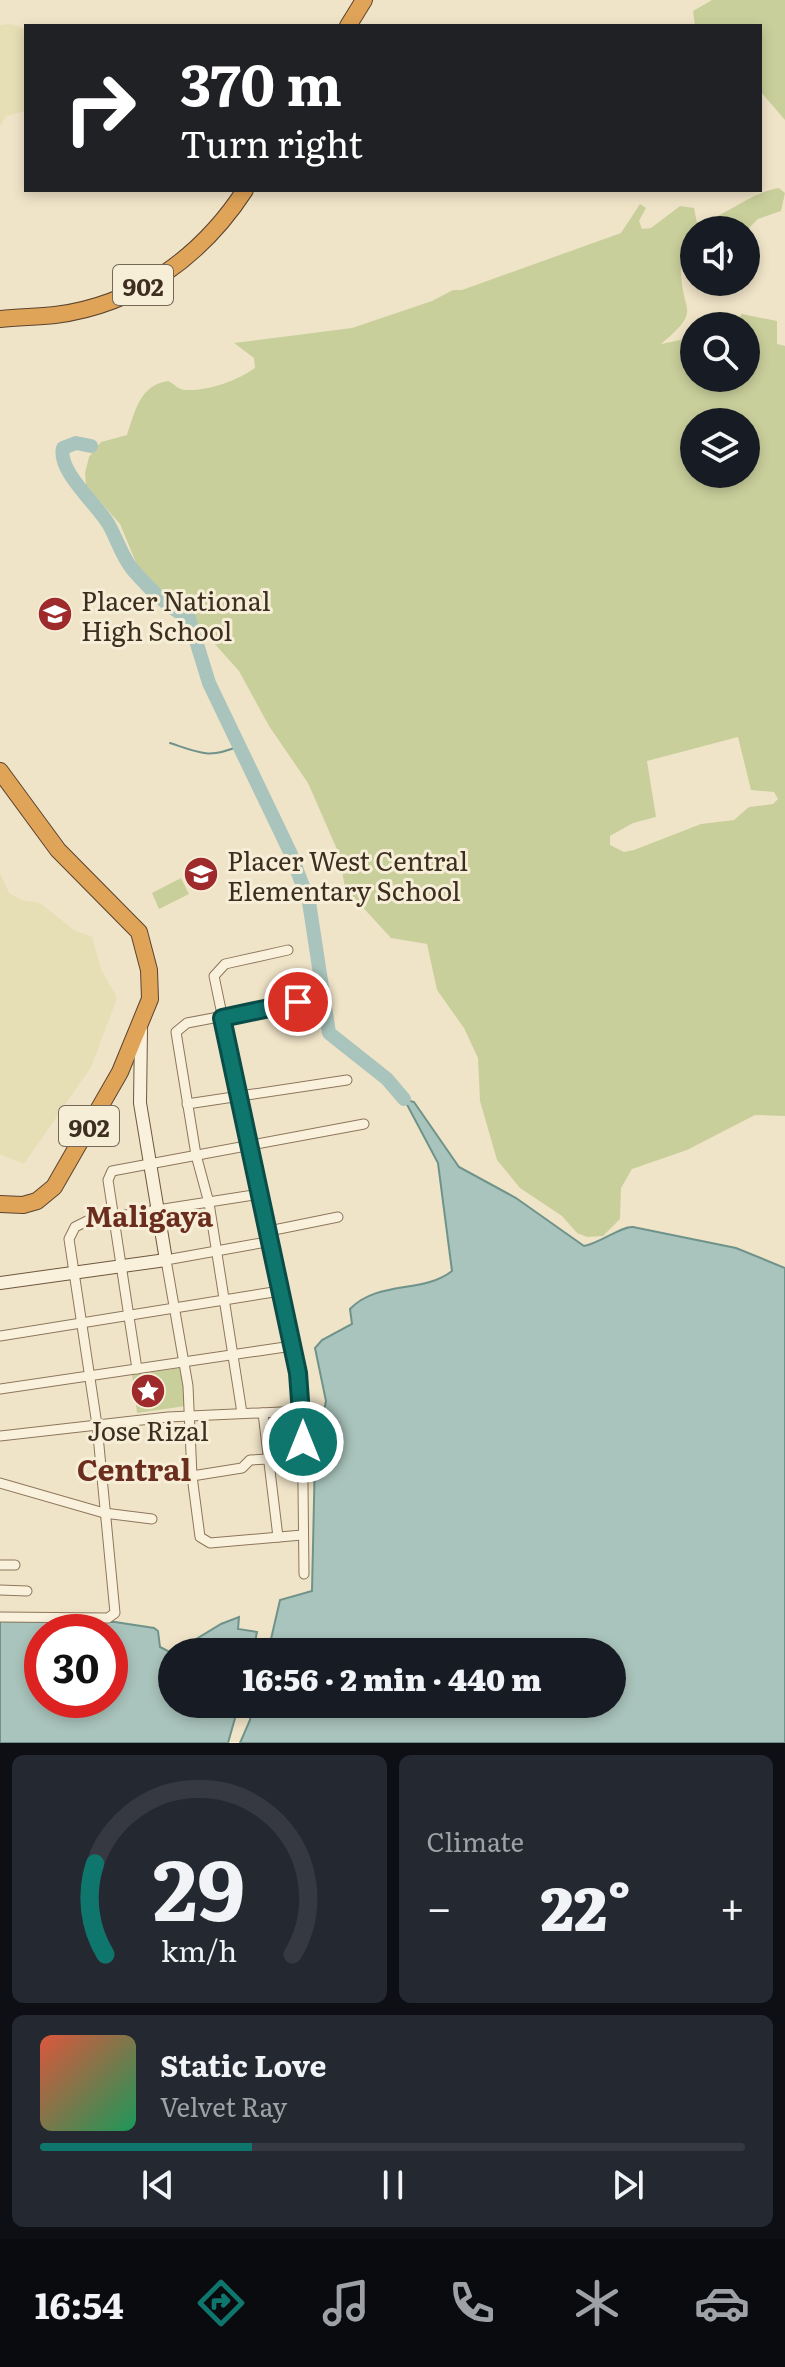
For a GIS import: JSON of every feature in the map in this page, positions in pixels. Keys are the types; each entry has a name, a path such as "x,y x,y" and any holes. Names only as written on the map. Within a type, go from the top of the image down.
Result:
{"highway":[{"path":"349,24 364,0"},
{"name":"902","path":"3,319 69,312 125,295 167,273 208,239 243,192"},
{"name":"902","path":"0,771 58,850 139,932 150,983 150,999 142,1026 54,1187 37,1201 23,1205 0,1204"}],"street":[{"path":"288,950 225,964 216,970 214,976 270,1236 303,1411 304,1574"},
{"path":"242,1413 209,1203 187,1104 177,1029 187,1023 298,1002"},
{"path":"142,1026 140,1103 184,1360 192,1476 202,1541 302,1535"},
{"path":"187,1104 347,1080"},
{"path":"137,1369 127,1318 110,1174 123,1168 364,1124"},
{"path":"0,1617 113,1616 97,1425 69,1239 75,1227 87,1221 260,1194"},
{"path":"0,1283 215,1252 338,1217"},
{"path":"0,1336 280,1291"},
{"path":"0,1389 292,1346"},
{"path":"0,1436 190,1417 303,1411"},
{"path":"263,1413 278,1537"},
{"path":"192,1476 242,1468 250,1460 268,1459"},
{"path":"0,1483 104,1513 152,1519"},
{"path":"0,1565 15,1565"},
{"path":"0,1590 27,1591"}],"shaded area":[{"path":"11,24 24,28 24,112 6,116 0,126 0,25"},
{"path":"0,873 9,893 21,900 40,903 74,930 92,937 101,969 117,998 91,1067 24,1164 0,1154"}],"green space":[{"path":"712,0 785,0 785,120 762,93 762,24 695,24 693,11"},
{"path":"779,188 785,193 781,211 760,218 718,216 747,200"},
{"path":"640,204 646,208 639,221 642,229 651,228 680,206 694,208 696,216 680,216 680,296 684,296 687,312 680,312 680,325 661,344 680,340 680,392 760,392 760,318 777,321 777,344 785,346 785,1116 755,1115 687,1150 632,1169 621,1188 620,1219 603,1236 587,1237 577,1233 562,1216 520,1188 497,1160 480,1101 478,1058 464,1028 437,990 427,944 391,938 345,888 339,854 308,783 269,726 239,671 178,603 140,572 120,524 86,486 85,473 89,457 101,442 127,435 140,400 159,383 168,381 183,390 204,389 231,381 255,368 254,358 234,343 352,328 432,301 453,290 462,290 621,233","holes":["738,737 751,790 774,792 778,799 773,804 749,807 734,820 701,824 634,850 624,852 610,845 610,836 633,823 656,817 647,761"]},
{"path":"181,878 189,894 159,909 152,893"},
{"path":"181,1368 186,1406 137,1413 132,1375"}],"water":[{"path":"404,1099 414,1102 459,1167 516,1198 584,1246 633,1227 736,1248 785,1268 785,1743 240,1743 250,1718 626,1718 626,1638 271,1638 280,1600 312,1591 315,1456 326,1401 315,1348 322,1340 352,1324 350,1309 361,1300 387,1290 428,1283 452,1271 438,1163"},
{"path":"239,1617 238,1629 257,1632 256,1638 198,1638"},
{"path":"0,1621 24,1621 24,1718 128,1718 128,1624 158,1631 158,1718 235,1718 228,1743 0,1743"}],"waterway":[{"path":"91,446 76,443 63,448 66,467 104,517 133,570 166,603 189,618 209,683 290,852 309,902 329,1033 387,1079 404,1099"},
{"path":"170,743 204,753 239,746"}],"place":[{"name":"Placer National High School","path":"55,614"},
{"name":"Placer West Central Elementary School","path":"201,874"},
{"name":"Jose Rizal","path":"148,1391"}],"district":[{"name":"Maligaya","path":"149,1215"},
{"name":"Central","path":"134,1468"}],"route":[{"path":"298,1002 222,1018 298,1373 303,1442"}]}
